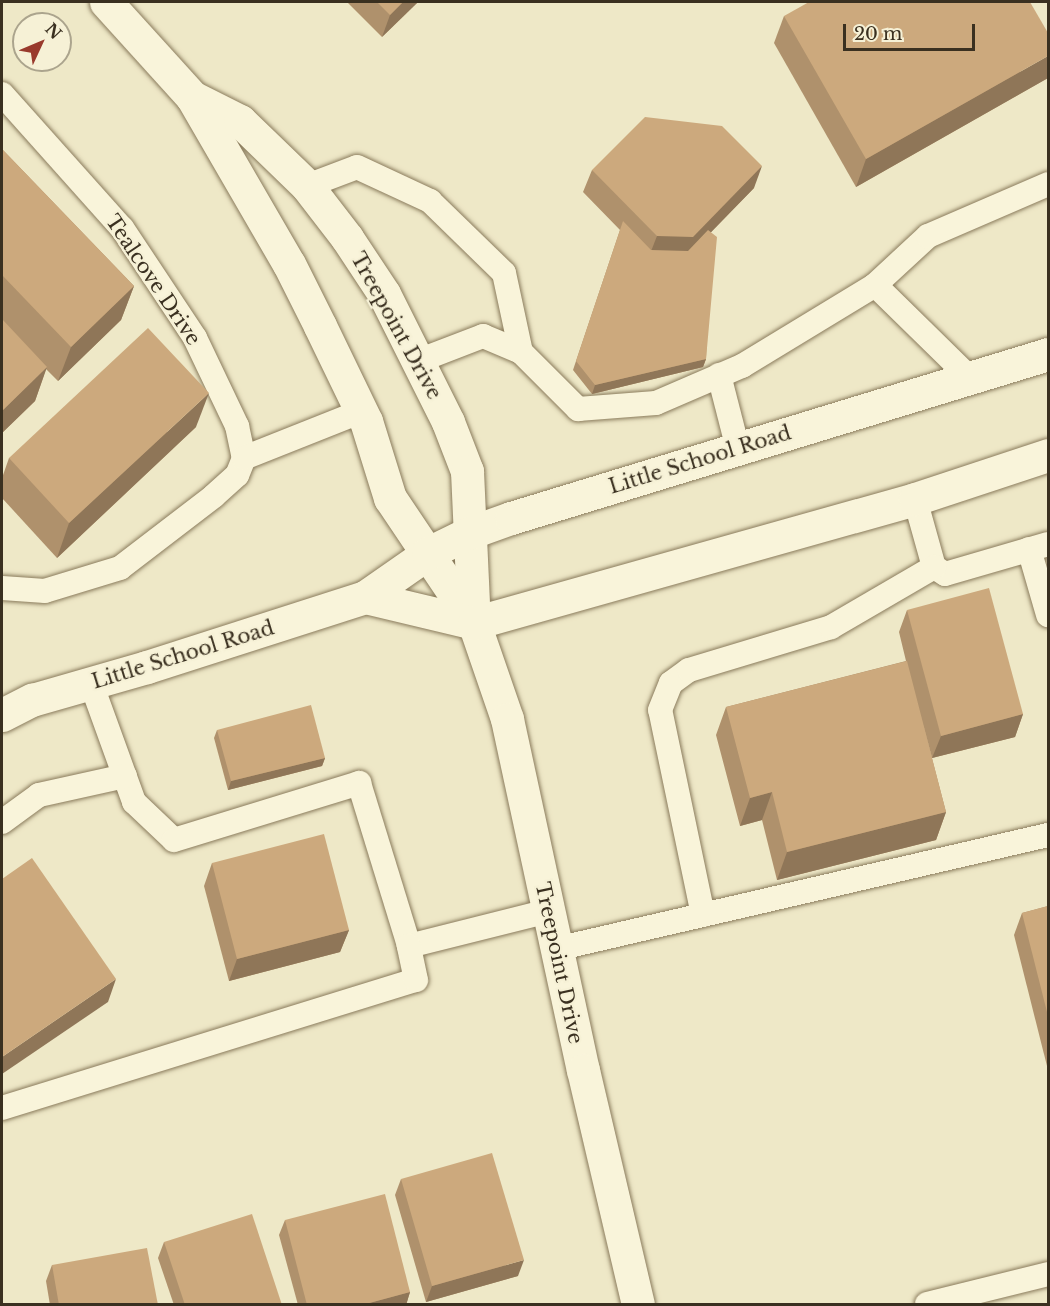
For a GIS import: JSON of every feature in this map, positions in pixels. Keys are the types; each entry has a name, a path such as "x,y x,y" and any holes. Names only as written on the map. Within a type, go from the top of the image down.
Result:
{"street":[{"name":"Treepoint Drive","path":"106,2 192,97 289,264 362,411 390,498 474,623 507,718 556,949 638,1305"},
{"name":"Treepoint Drive","path":"192,97 240,121 307,186 347,238 384,294 448,422 467,471 474,623"},
{"name":"Little School Road","path":"2,715 32,700 365,597 428,554 469,533 1048,354"},
{"path":"365,597 474,623 915,499 1041,455"}],"lane":[{"name":"Tealcove Drive","path":"2,94 122,228 195,338 237,426 244,458"},
{"path":"307,186 357,167 430,201 504,273 521,352"},
{"path":"418,361 483,336 521,352 578,409 656,403 742,366 875,285 928,236 1048,184"},
{"path":"875,285 970,378"},
{"path":"719,375 738,448"},
{"path":"2,588 45,591 120,568 214,496 237,474 244,458 362,411"},
{"path":"915,499 934,567 945,574 1039,547 1048,615"},
{"path":"703,915 660,710 671,683 689,670 831,627 934,567"},
{"path":"2,1108 416,980 409,946 359,783 174,840 134,802 91,683"},
{"path":"2,822 39,795 125,777"},
{"path":"556,949 1048,835"},
{"path":"409,946 548,911"},
{"path":"927,1305 1048,1274"}],"building":[{"path":"377,2 403,2 390,15"},
{"path":"809,2 1030,2 1048,33 1048,56 866,159 784,16"},
{"path":"645,117 722,126 762,166 693,237 657,236 592,170"},
{"path":"2,149 134,286 71,347 2,275"},
{"path":"623,221 651,250 688,251 708,230 717,237 706,359 595,385 576,361"},
{"path":"2,319 47,367 2,411"},
{"path":"148,328 209,393 69,523 9,458"},
{"path":"989,588 1023,714 941,736 907,610"},
{"path":"907,661 946,812 787,852 772,792 750,798 726,707"},
{"path":"311,705 325,758 231,781 217,730"},
{"path":"324,834 349,930 237,959 212,863"},
{"path":"32,858 116,979 2,1057 2,879"},
{"path":"1048,906 1048,1016 1022,913"},
{"path":"492,1153 524,1260 432,1286 401,1179"},
{"path":"385,1194 410,1292 362,1305 307,1305 285,1220"},
{"path":"252,1214 282,1305 185,1305 164,1242"},
{"path":"147,1248 158,1305 59,1305 52,1265"}]}
